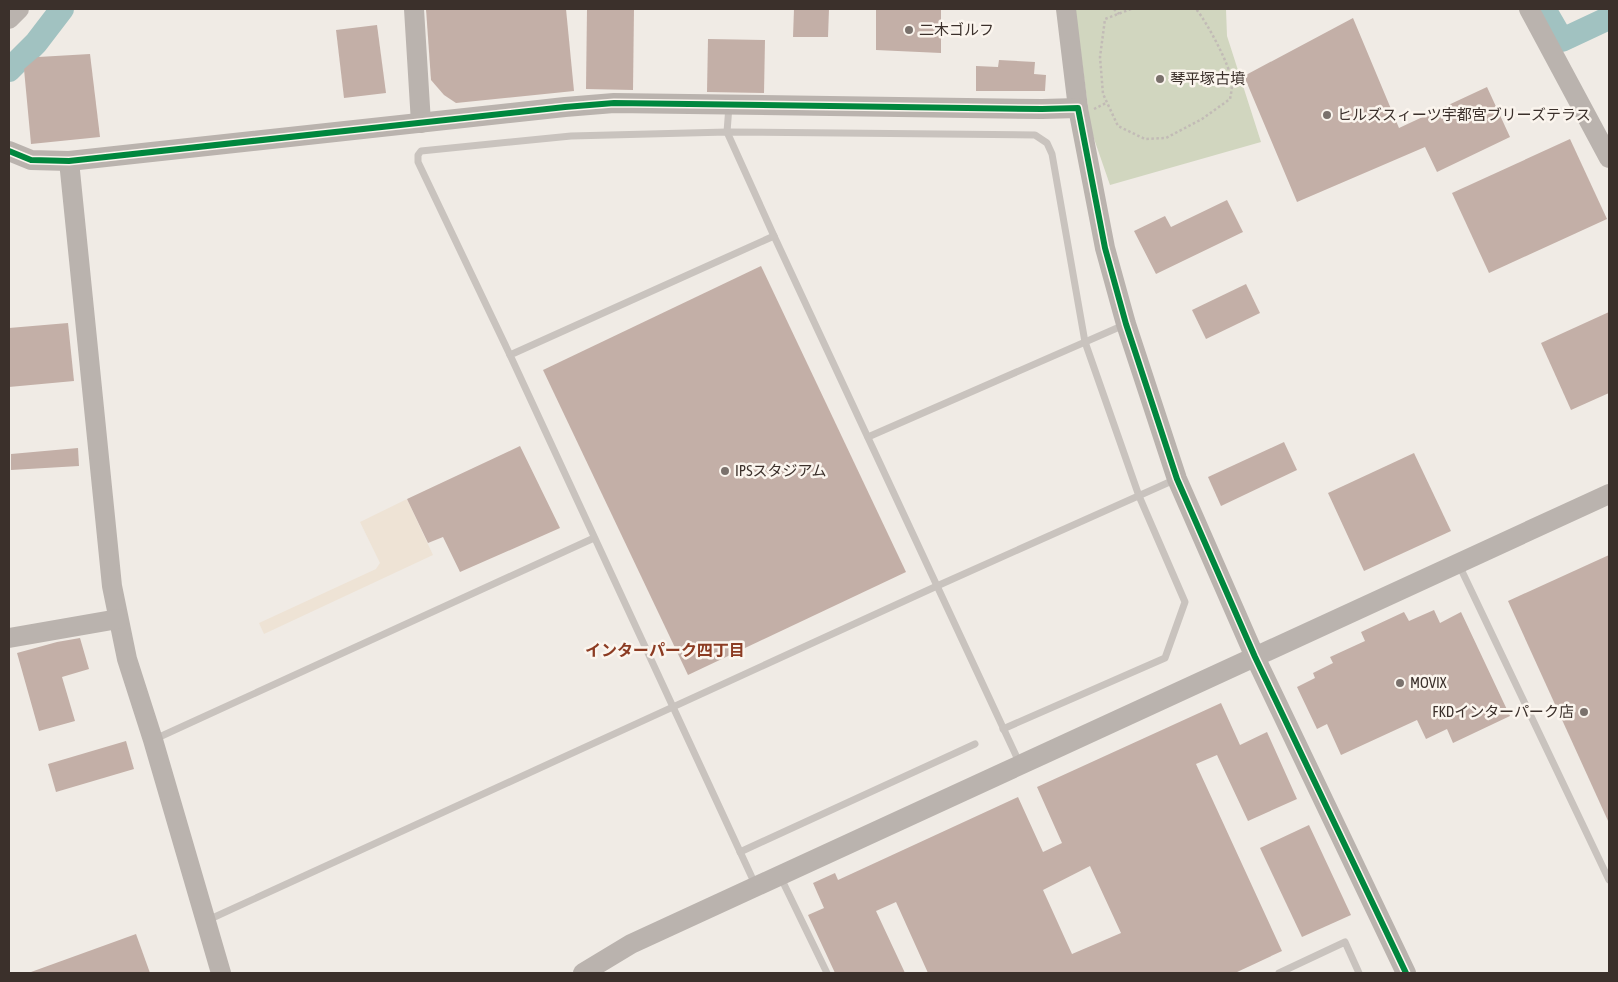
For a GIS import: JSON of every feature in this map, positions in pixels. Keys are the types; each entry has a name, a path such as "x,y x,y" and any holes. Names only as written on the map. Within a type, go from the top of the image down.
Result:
{"street":[{"path":"9,19 19,9"},
{"path":"414,9 421,123"},
{"path":"1066,9 1078,108 1105,248 1126,324 1177,479 1255,658 1406,973"},
{"path":"1529,9 1609,158"},
{"path":"9,151 31,160 69,161 614,103 1078,108"},
{"path":"69,161 112,586 118,619 127,659 153,740 221,973"},
{"path":"583,973 631,944 1609,494"},
{"path":"9,638 118,619"}],"lane":[{"path":"730,105 726,132 1020,765"},
{"path":"756,886 510,354 418,162 418,155 421,151 571,136 726,132 1035,135 1047,143 1052,154 1085,342 1139,496 1185,602 1165,658 1003,729"},
{"path":"510,354 774,236"},
{"path":"868,437 1126,324"},
{"path":"206,922 937,586 1177,479"},
{"path":"153,740 594,538"},
{"path":"1458,564 1609,880"},
{"path":"740,852 975,744"},
{"path":"780,876 827,973"},
{"path":"1279,973 1345,942 1359,973"}],"path":[{"path":"1114,9 1119,14"},
{"path":"1131,9 1105,19 1100,57 1103,94 1108,109 1118,126 1145,139 1166,138 1202,119 1230,99 1232,82 1225,63 1203,18 1196,9"}],"green space":[{"path":"1075,9 1226,9 1227,36 1261,142 1110,185 1091,130"}],"shaded area":[{"path":"407,499 433,555 264,634 259,623 376,569 380,563 360,522"}],"building":[{"path":"426,9 566,9 574,91 456,103 444,95 431,80"},
{"path":"587,9 634,9 633,90 586,89"},
{"path":"794,9 829,9 828,37 793,37"},
{"name":"二木ゴルフ","path":"876,9 941,9 941,53 876,50"},
{"name":"ヒルズスィーツ宇都宮ブリーズテラス","path":"1353,18 1399,128 1487,87 1510,137 1437,172 1425,147 1297,202 1244,76"},
{"path":"377,25 386,93 344,98 336,30"},
{"path":"708,39 765,40 764,93 707,92"},
{"path":"90,54 100,137 31,144 24,69 38,57"},
{"path":"999,60 1035,62 1034,74 1046,75 1045,91 976,91 976,66 998,67"},
{"path":"1570,139 1607,219 1489,273 1452,193"},
{"path":"1227,200 1243,232 1156,274 1134,231 1165,216 1171,227"},
{"name":"IPSスタジアム","path":"761,266 906,572 688,675 543,370"},
{"path":"1246,284 1260,313 1206,339 1192,310"},
{"path":"1609,312 1609,393 1571,410 1541,343"},
{"path":"68,323 74,381 9,387 9,328"},
{"path":"1284,442 1297,470 1221,506 1208,477"},
{"path":"520,446 560,528 460,572 443,537 428,543 407,499"},
{"path":"78,448 79,466 11,470 11,454"},
{"path":"1414,453 1451,531 1364,571 1328,493"},
{"name":"FKDインターパーク店","path":"1609,555 1609,823 1508,601"},
{"name":"MOVIX","path":"1434,610 1440,623 1461,612 1510,716 1453,743 1447,729 1426,739 1417,720 1341,755 1327,724 1317,729 1297,687 1315,678 1313,673 1333,663 1330,657 1365,641 1361,632 1404,612 1409,621"},
{"path":"80,638 89,669 62,677 75,721 39,731 17,653"},
{"path":"1221,703 1240,745 1267,732 1297,799 1248,821 1217,755 1196,764 1282,951 1235,973 928,973 896,902 876,911 905,973 835,973 808,915 824,908 813,883 835,873 838,880 1018,797 1043,852 1062,843 1037,787","holes":["1090,866 1121,933 1072,954 1043,890"]},
{"path":"126,741 134,769 56,792 48,764"},
{"path":"1309,825 1351,915 1302,937 1260,848"},
{"path":"136,934 150,973 31,973 31,972"}],"waterway":[{"path":"9,70 36,43 62,9"},
{"path":"1544,9 1562,40 1609,18"}],"cycle path":[{"path":"9,151 31,160 69,161 614,103 1078,108 1105,248 1126,324 1177,479 1255,657 1406,973"}],"place":[{"name":"二木ゴルフ","path":"909,30"},
{"name":"琴平塚古墳","path":"1160,79"},
{"name":"ヒルズスィーツ宇都宮ブリーズテラス","path":"1327,115"},
{"name":"IPSスタジアム","path":"725,471"},
{"name":"MOVIX","path":"1400,683"},
{"name":"FKDインターパーク店","path":"1584,712"}],"district":[{"name":"インターパーク四丁目","path":"665,650"}]}
